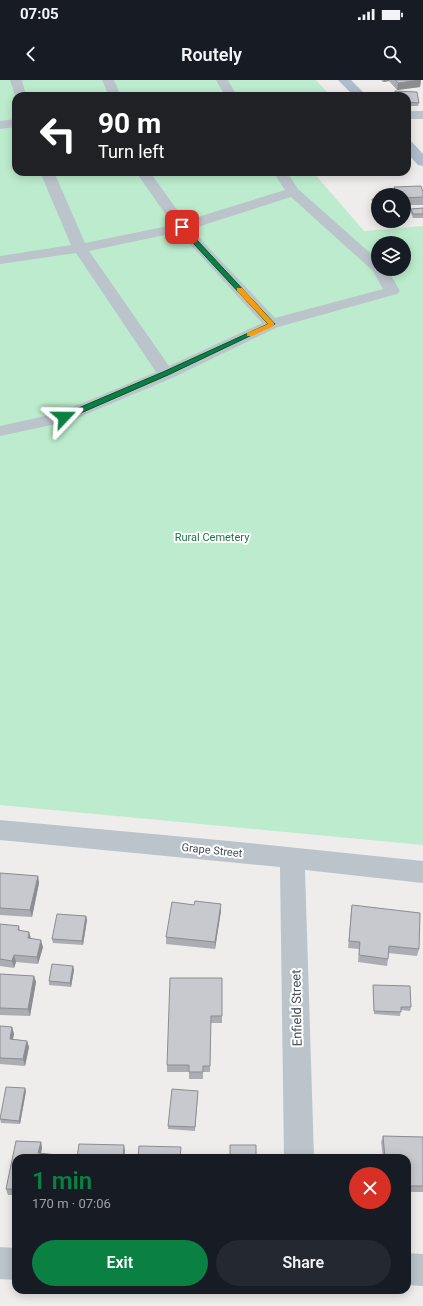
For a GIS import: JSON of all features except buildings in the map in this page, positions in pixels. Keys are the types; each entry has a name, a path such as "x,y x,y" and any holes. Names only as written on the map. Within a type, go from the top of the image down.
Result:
{"main road":[{"path":"344,80 357,92"},
{"path":"411,149 423,162"}],"street":[{"path":"16,80 19,92"},
{"path":"108,80 113,92"},
{"path":"222,80 226,92"},
{"path":"411,115 423,115"},
{"path":"0,125 12,124"},
{"path":"49,176 80,248 166,374"},
{"path":"146,176 182,227 272,324"},
{"path":"283,176 293,192 371,263"},
{"path":"0,260 80,248 182,227 293,192"},
{"path":"0,431 64,417 166,374 272,324 392,291 384,276"},
{"name":"Grape Street","path":"0,830 423,872"},
{"name":"Enfield Street","path":"292,858 300,1154"},
{"path":"0,1263 12,1264"},
{"path":"411,1269 423,1270"}],"green space":[{"name":"Rural Cemetery","path":"0,80 316,80 327,92 12,92 12,176 316,176 364,231 423,226 423,845 0,805"}],"slow traffic":[{"path":"239,290 272,324 250,335"}],"route":[{"path":"64,417 166,374 272,324 182,227"}]}
